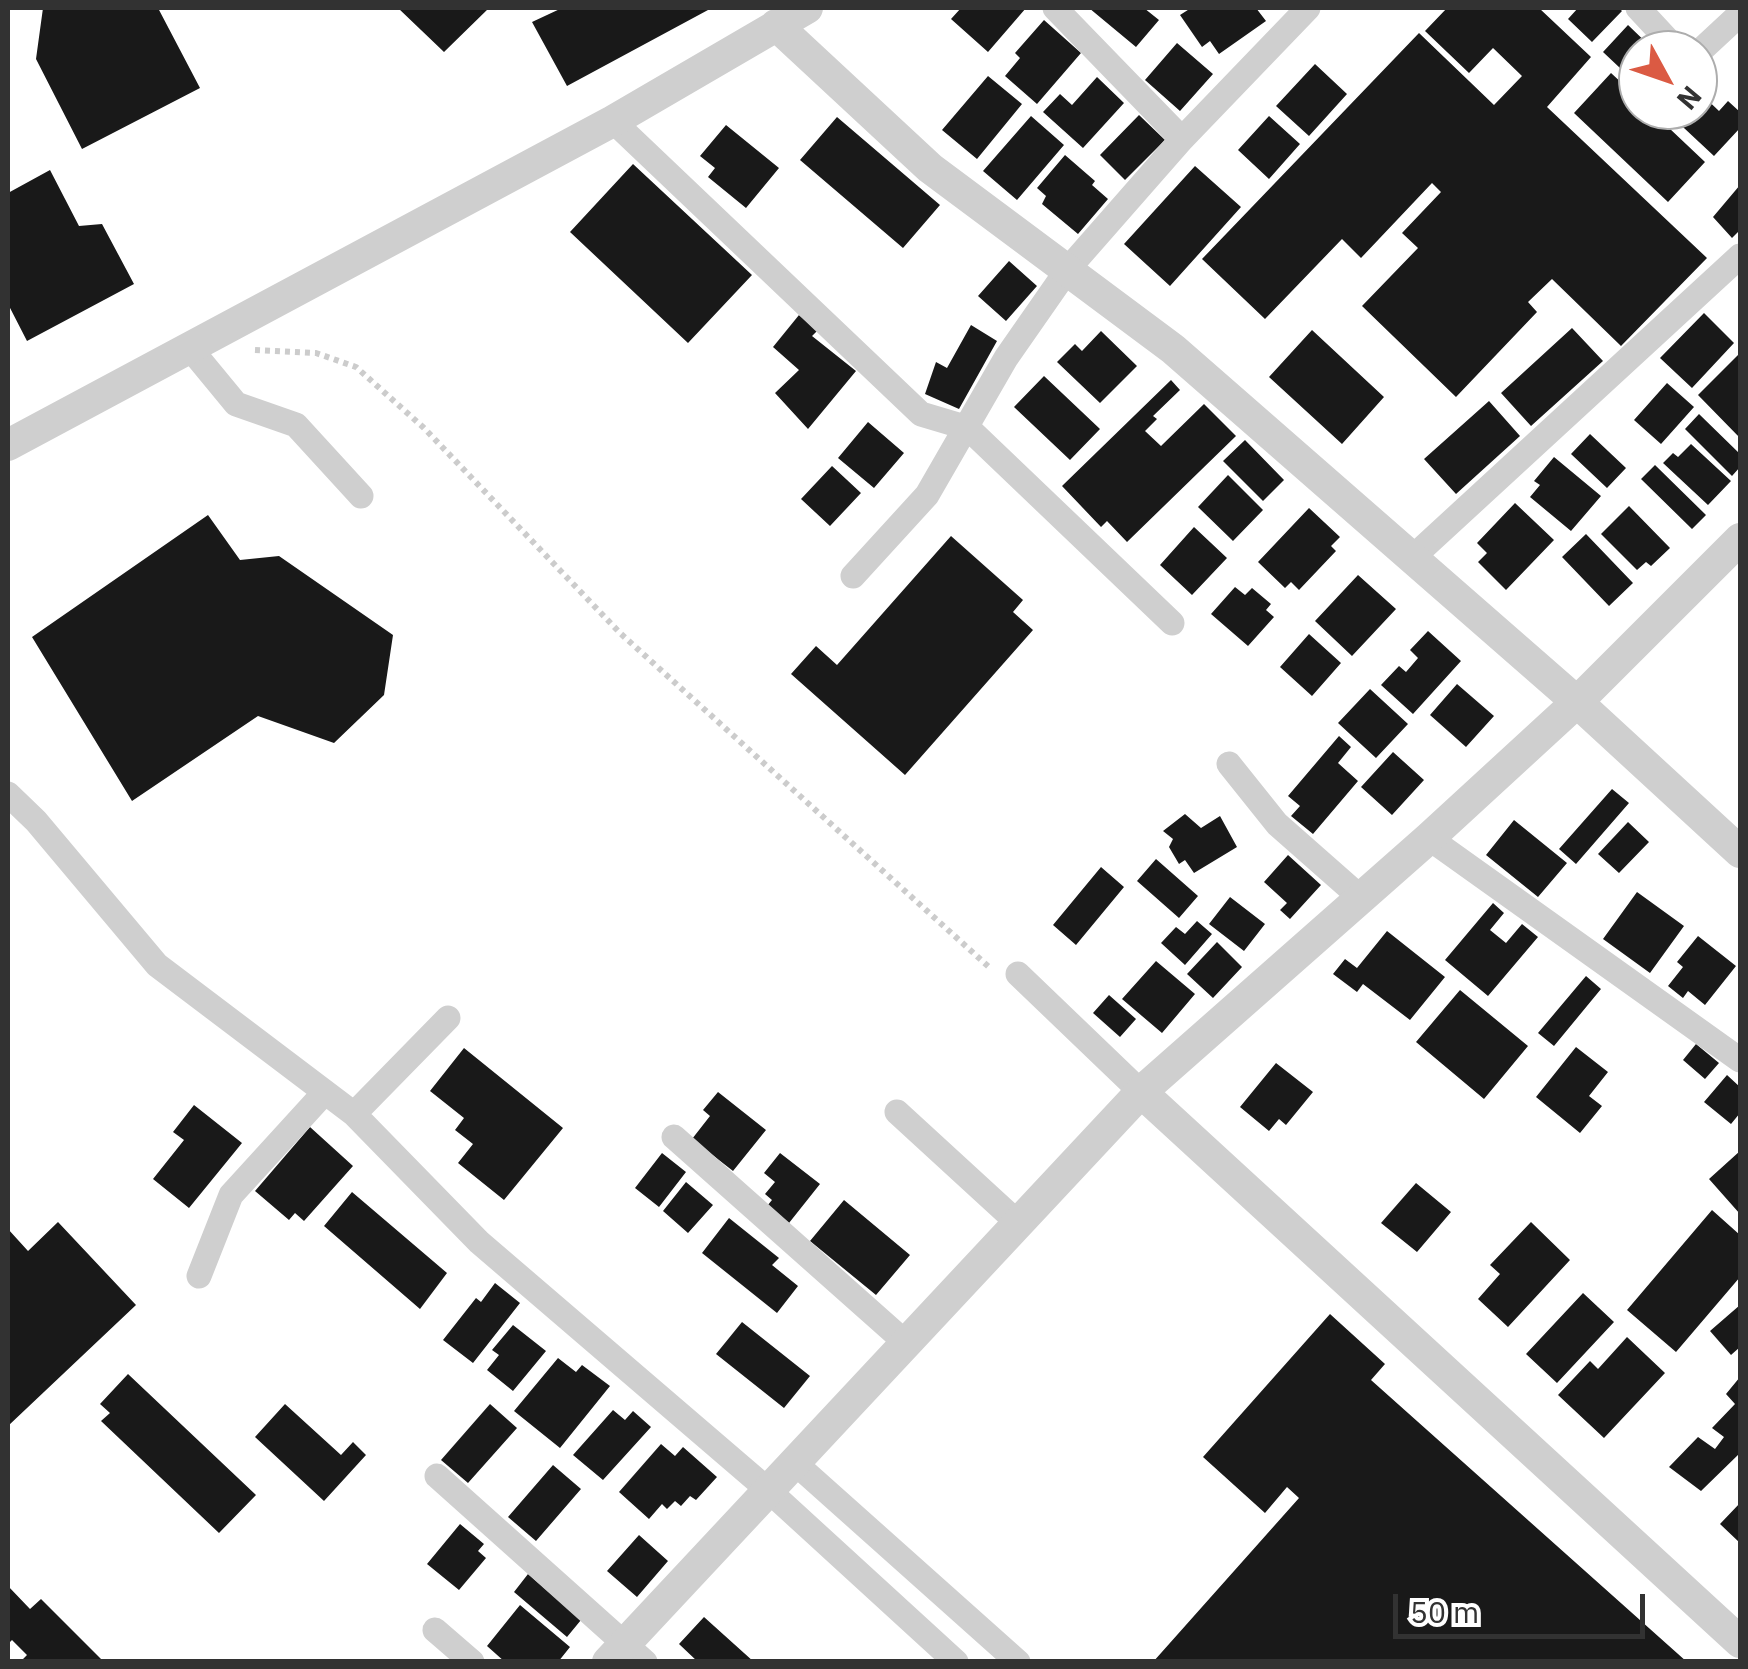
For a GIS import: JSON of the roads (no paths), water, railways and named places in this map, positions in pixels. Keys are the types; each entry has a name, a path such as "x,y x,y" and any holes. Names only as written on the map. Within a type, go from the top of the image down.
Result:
{"street":[{"path":"8,445 613,121 771,16 807,8"},
{"path":"1055,8 1182,140"},
{"path":"1638,8 1658,30"},
{"path":"853,576 927,495 1006,358 1068,268 1298,11"},
{"path":"1718,34 1740,14"},
{"path":"771,16 930,168 1173,349 1578,702 1740,852"},
{"path":"613,121 921,414 968,428 1172,623"},
{"path":"1413,558 1740,256"},
{"path":"189,347 236,404 296,425 360,496"},
{"path":"437,1476 627,1655 768,1490 1140,1092 1578,702 1740,539"},
{"path":"1229,764 1276,824 1361,898"},
{"path":"8,794 36,821 156,965 354,1114 480,1242 768,1490 956,1662"},
{"path":"1429,838 1740,1060"},
{"path":"1010,976 1740,1642"},
{"path":"354,1114 448,1018"},
{"path":"199,1276 231,1194 324,1092"},
{"path":"896,1112 1018,1223"},
{"path":"674,1136 906,1343"},
{"path":"795,1463 1018,1662"},
{"path":"435,1630 472,1662"}]}
